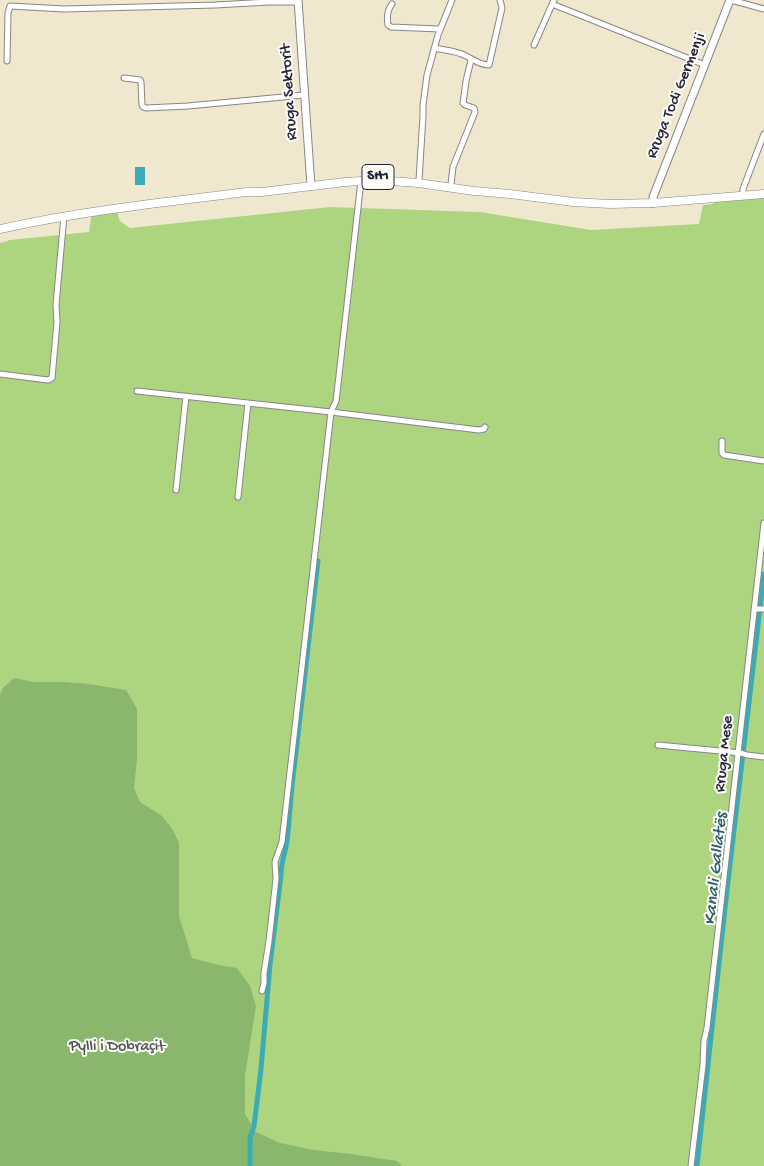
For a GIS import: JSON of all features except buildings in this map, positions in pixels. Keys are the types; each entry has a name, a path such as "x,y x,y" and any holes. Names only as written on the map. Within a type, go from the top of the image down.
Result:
{"main road":[{"name":"SH1","path":"311,184 378,177 451,184 510,194"},
{"name":"SH1","path":"0,229 64,216 247,192 263,188 361,181 418,183 584,203 653,203 764,194"}],"street":[{"path":"419,180 424,92 434,48 452,0"},
{"path":"434,48 465,55 471,60 489,65 502,8 500,0"},
{"name":"Rruga Todi Germenji","path":"653,203 653,197 731,0 764,9"},
{"path":"7,61 8,13 10,6 64,9 298,1"},
{"name":"Rruga Sektorit","path":"298,1 311,184"},
{"path":"534,45 553,2 705,65"},
{"path":"392,4 389,11 388,26 440,29"},
{"path":"451,184 453,167 475,112 474,108 463,103 471,60"},
{"path":"124,78 139,79 141,81 142,105 146,108 304,95"},
{"path":"743,195 743,189 764,134"},
{"path":"262,992 276,888 276,862 282,842 331,412 337,393 361,181"},
{"path":"0,374 48,380 52,378 64,216"},
{"path":"136,391 480,430 485,427"},
{"path":"176,490 186,396"},
{"path":"238,497 248,403"},
{"path":"722,440 722,453 724,455 764,461"},
{"name":"Rruga Mese","path":"691,1166 739,752 759,609 764,523"},
{"path":"658,745 739,752 764,757"}],"green space":[{"path":"764,198 764,1166 0,1166 0,243 10,240 89,232 92,215 117,212 120,221 130,228 330,207 480,212 591,230 699,224 703,205 713,204 717,201"},
{"name":"Pylli i Dobraçit","path":"14,678 34,682 89,684 126,690 137,709 137,758 134,788 140,802 162,816 173,830 179,843 179,916 192,958 237,968 250,986 256,1006 245,1075 245,1114 256,1132 280,1143 313,1150 397,1161 402,1166 0,1166 0,694 3,688"}],"water":[{"path":"135,167 145,167 145,185 135,185"}],"waterway":[{"path":"250,1166 250,1138 254,1126 261,1069 270,965 282,866 287,841 292,781 318,561"},
{"name":"Kanali Gallatës","path":"697,1166 764,574"}]}
